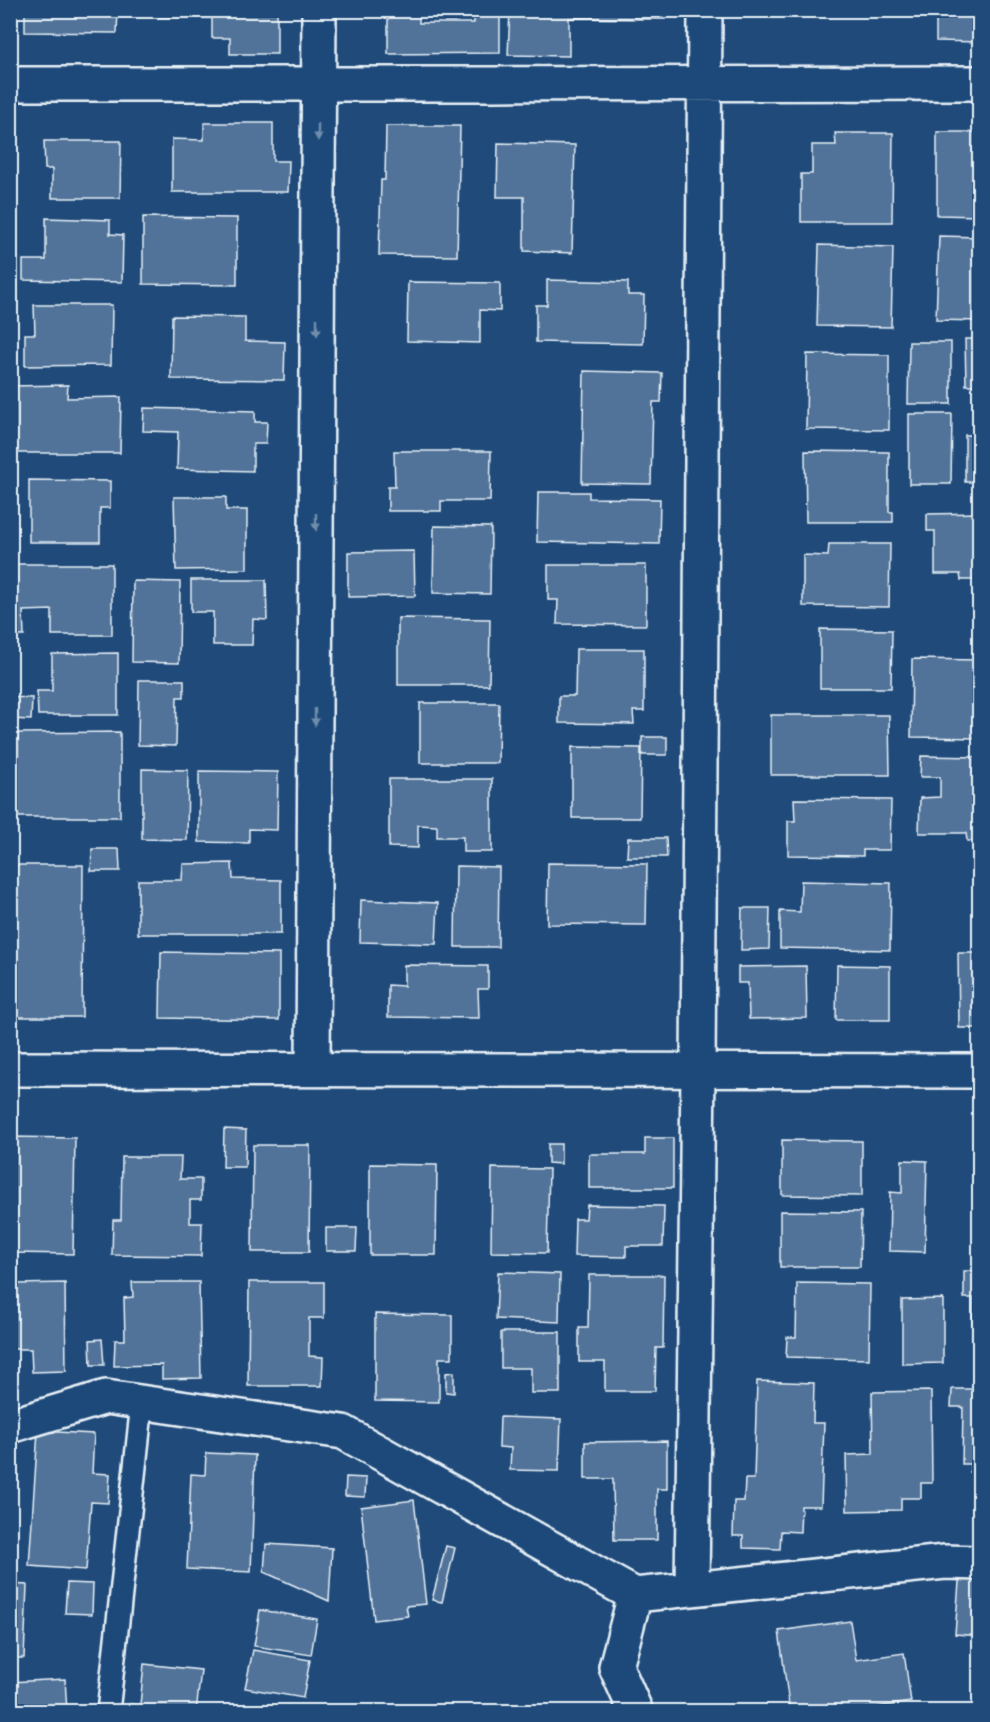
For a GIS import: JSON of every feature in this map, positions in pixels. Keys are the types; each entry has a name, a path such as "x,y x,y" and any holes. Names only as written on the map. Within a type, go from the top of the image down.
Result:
{"street":[{"path":"314,1068 319,10"},
{"path":"692,1589 705,10"},
{"path":"10,84 980,83"},
{"path":"10,1069 980,1071"},
{"path":"10,1426 106,1397 343,1432 635,1595 945,1562 980,1563"},
{"path":"635,1595 616,1667 636,1712"}],"lane":[{"path":"108,1712 142,1403"}],"building":[{"path":"25,10 118,10 117,33 25,32"},
{"path":"159,10 277,10 277,54 230,54 230,38 212,38 212,18 159,17"},
{"path":"388,10 419,10 419,23 474,23 474,10 500,10 500,53 388,54"},
{"path":"510,10 665,10 665,19 569,18 569,56 508,55"},
{"path":"936,10 980,10 980,42 936,41"},
{"path":"204,123 273,123 273,161 289,161 288,192 172,192 172,139 204,140"},
{"path":"386,126 460,126 457,256 379,255 381,180 385,180"},
{"path":"937,132 980,132 980,216 937,215"},
{"path":"835,133 893,133 892,222 801,222 801,174 812,174 812,145 836,145"},
{"path":"44,141 121,141 120,198 52,198 52,169 45,169"},
{"path":"498,143 575,145 572,253 524,251 524,197 497,197"},
{"path":"143,217 237,218 237,285 143,284"},
{"path":"46,218 110,220 110,234 123,235 122,282 23,280 23,260 46,260"},
{"path":"939,236 980,237 980,321 936,320"},
{"path":"819,245 893,247 891,327 817,326"},
{"path":"547,280 628,282 628,295 644,295 643,344 536,342 536,305 547,305"},
{"path":"408,282 500,283 500,311 480,310 480,343 407,341"},
{"path":"34,305 112,305 111,365 25,366 25,334 35,334"},
{"path":"172,316 245,317 245,341 285,342 284,380 171,379"},
{"path":"965,339 980,339 980,385 966,385"},
{"path":"909,342 951,342 951,404 908,404"},
{"path":"807,354 889,355 889,430 806,429"},
{"path":"584,371 662,373 661,402 653,402 651,484 582,483"},
{"path":"68,385 67,398 121,397 120,453 10,453 10,386"},
{"path":"144,408 255,411 255,422 267,422 266,444 253,444 253,471 177,469 178,432 143,431"},
{"path":"909,414 952,414 951,484 909,484"},
{"path":"965,435 980,435 980,482 965,482"},
{"path":"394,451 491,451 490,501 441,501 441,511 388,511 388,487 395,487"},
{"path":"805,451 889,452 889,512 893,512 893,522 806,522"},
{"path":"29,480 110,481 110,508 100,508 100,542 29,542"},
{"path":"538,492 589,492 589,498 660,499 659,544 537,542"},
{"path":"174,497 226,497 226,510 247,510 247,569 176,570"},
{"path":"980,513 980,580 961,580 960,574 935,574 935,531 927,531 927,514"},
{"path":"434,526 491,527 490,594 433,593"},
{"path":"829,544 890,544 889,607 803,606 803,555 828,556"},
{"path":"414,551 415,596 348,597 348,552"},
{"path":"10,564 112,564 112,635 52,635 52,610 23,611 24,636 10,636"},
{"path":"548,565 646,565 646,625 557,624 558,600 548,600"},
{"path":"191,580 266,580 267,620 253,619 252,645 213,645 213,612 191,612"},
{"path":"133,581 180,582 179,663 132,662"},
{"path":"398,618 490,619 489,685 398,685"},
{"path":"820,629 892,630 891,688 820,688"},
{"path":"576,649 644,649 644,711 633,711 634,724 559,723 559,696 575,696"},
{"path":"118,653 118,715 38,715 37,691 52,691 52,654"},
{"path":"912,659 980,660 980,738 911,737"},
{"path":"139,680 184,680 184,697 177,697 176,746 138,745"},
{"path":"10,697 32,698 31,720 10,719"},
{"path":"420,703 499,703 498,763 420,763"},
{"path":"771,715 889,715 890,775 771,775"},
{"path":"120,732 120,817 18,817 18,733"},
{"path":"642,737 667,737 667,755 642,755"},
{"path":"572,747 641,748 640,818 572,818"},
{"path":"921,756 980,757 980,841 967,841 966,833 919,833 920,798 940,797 940,777 920,777"},
{"path":"142,769 188,770 187,840 142,839"},
{"path":"199,771 278,772 277,830 249,829 249,843 199,842"},
{"path":"389,779 492,779 492,852 463,852 463,837 437,837 437,826 418,825 418,848 389,847"},
{"path":"794,799 891,800 890,850 863,850 863,856 788,855 788,821 795,821"},
{"path":"628,838 666,838 667,857 627,857"},
{"path":"92,849 119,849 120,871 91,871"},
{"path":"232,863 233,879 281,880 281,934 138,934 138,880 182,880 183,864"},
{"path":"548,863 647,864 646,925 547,924"},
{"path":"10,865 83,865 82,1017 10,1017"},
{"path":"456,866 499,867 498,947 455,947"},
{"path":"801,881 891,883 890,950 780,948 780,911 800,912"},
{"path":"361,900 438,903 436,944 360,942"},
{"path":"742,908 770,908 769,949 741,950"},
{"path":"161,952 279,954 279,1020 160,1018"},
{"path":"958,953 980,953 980,1028 959,1028"},
{"path":"404,965 488,966 488,989 478,989 479,1018 388,1017 388,985 404,986"},
{"path":"837,965 890,966 890,1020 836,1020"},
{"path":"806,966 807,1018 749,1019 748,983 738,983 738,967"},
{"path":"224,1129 246,1130 245,1167 223,1167"},
{"path":"10,1137 75,1138 73,1254 11,1253 13,1185 10,1184"},
{"path":"645,1138 673,1138 673,1188 589,1188 589,1154 645,1154"},
{"path":"782,1140 862,1141 862,1196 782,1195"},
{"path":"548,1144 561,1144 561,1164 548,1163"},
{"path":"253,1145 310,1145 309,1252 252,1252"},
{"path":"122,1157 181,1157 180,1179 201,1179 201,1200 190,1200 190,1223 202,1223 201,1256 112,1255 113,1220 121,1220"},
{"path":"902,1160 927,1161 925,1252 889,1251 890,1192 902,1193"},
{"path":"370,1164 437,1165 436,1255 370,1255"},
{"path":"492,1168 549,1169 547,1253 491,1252"},
{"path":"587,1205 664,1206 663,1246 626,1246 626,1257 574,1256 575,1219 586,1219"},
{"path":"780,1211 861,1212 860,1267 780,1267"},
{"path":"326,1228 357,1228 356,1251 326,1251"},
{"path":"964,1271 980,1271 980,1355 972,1355 973,1298 964,1298"},
{"path":"498,1272 560,1274 559,1322 496,1319"},
{"path":"10,1274 17,1274 17,1284 65,1283 66,1371 32,1372 31,1349 10,1349"},
{"path":"589,1275 664,1275 663,1348 656,1348 655,1391 605,1391 605,1362 579,1362 579,1328 588,1328"},
{"path":"132,1282 199,1282 201,1378 162,1379 162,1365 114,1366 115,1340 125,1340 124,1298 133,1297"},
{"path":"249,1282 324,1282 324,1318 309,1318 309,1356 323,1357 322,1386 248,1386"},
{"path":"797,1283 870,1284 869,1359 786,1357 787,1337 796,1337"},
{"path":"943,1299 943,1363 902,1364 902,1300"},
{"path":"375,1314 452,1315 452,1358 439,1358 439,1402 375,1401"},
{"path":"501,1332 560,1332 560,1393 531,1393 531,1368 501,1368"},
{"path":"102,1339 104,1365 91,1365 90,1340"},
{"path":"454,1372 454,1393 446,1392 446,1373"},
{"path":"757,1381 814,1383 813,1423 824,1423 821,1506 801,1506 800,1532 781,1531 780,1549 743,1548 743,1536 733,1536 734,1501 744,1501 745,1479 754,1479"},
{"path":"952,1389 980,1389 980,1473 970,1472 970,1464 962,1464 963,1407 951,1407"},
{"path":"931,1391 932,1483 921,1483 921,1498 901,1498 901,1510 847,1511 846,1455 873,1454 872,1392"},
{"path":"500,1417 561,1419 559,1471 510,1470 511,1448 499,1447"},
{"path":"38,1431 94,1434 92,1473 110,1474 108,1503 91,1502 86,1570 29,1566"},
{"path":"667,1441 667,1489 657,1489 657,1540 614,1540 613,1479 585,1479 585,1442"},
{"path":"206,1453 255,1455 251,1572 187,1569 191,1474 205,1475"},
{"path":"346,1477 366,1478 365,1497 345,1496"},
{"path":"10,1496 14,1496 11,1569 10,1569"},
{"path":"414,1500 426,1604 406,1606 408,1616 374,1620 361,1507"},
{"path":"266,1544 332,1548 329,1601 264,1572"},
{"path":"446,1546 455,1548 442,1602 432,1600"},
{"path":"960,1569 980,1570 980,1636 955,1634"},
{"path":"67,1583 93,1584 92,1614 65,1613"},
{"path":"10,1584 27,1585 24,1658 10,1658"},
{"path":"260,1610 317,1619 311,1655 254,1646"},
{"path":"850,1621 856,1660 904,1653 911,1702 863,1709 863,1712 790,1712 779,1631"},
{"path":"253,1650 310,1660 303,1698 245,1688"},
{"path":"144,1664 201,1670 196,1712 129,1712 130,1704 140,1705"},
{"path":"65,1679 67,1712 10,1712 10,1682"}]}
